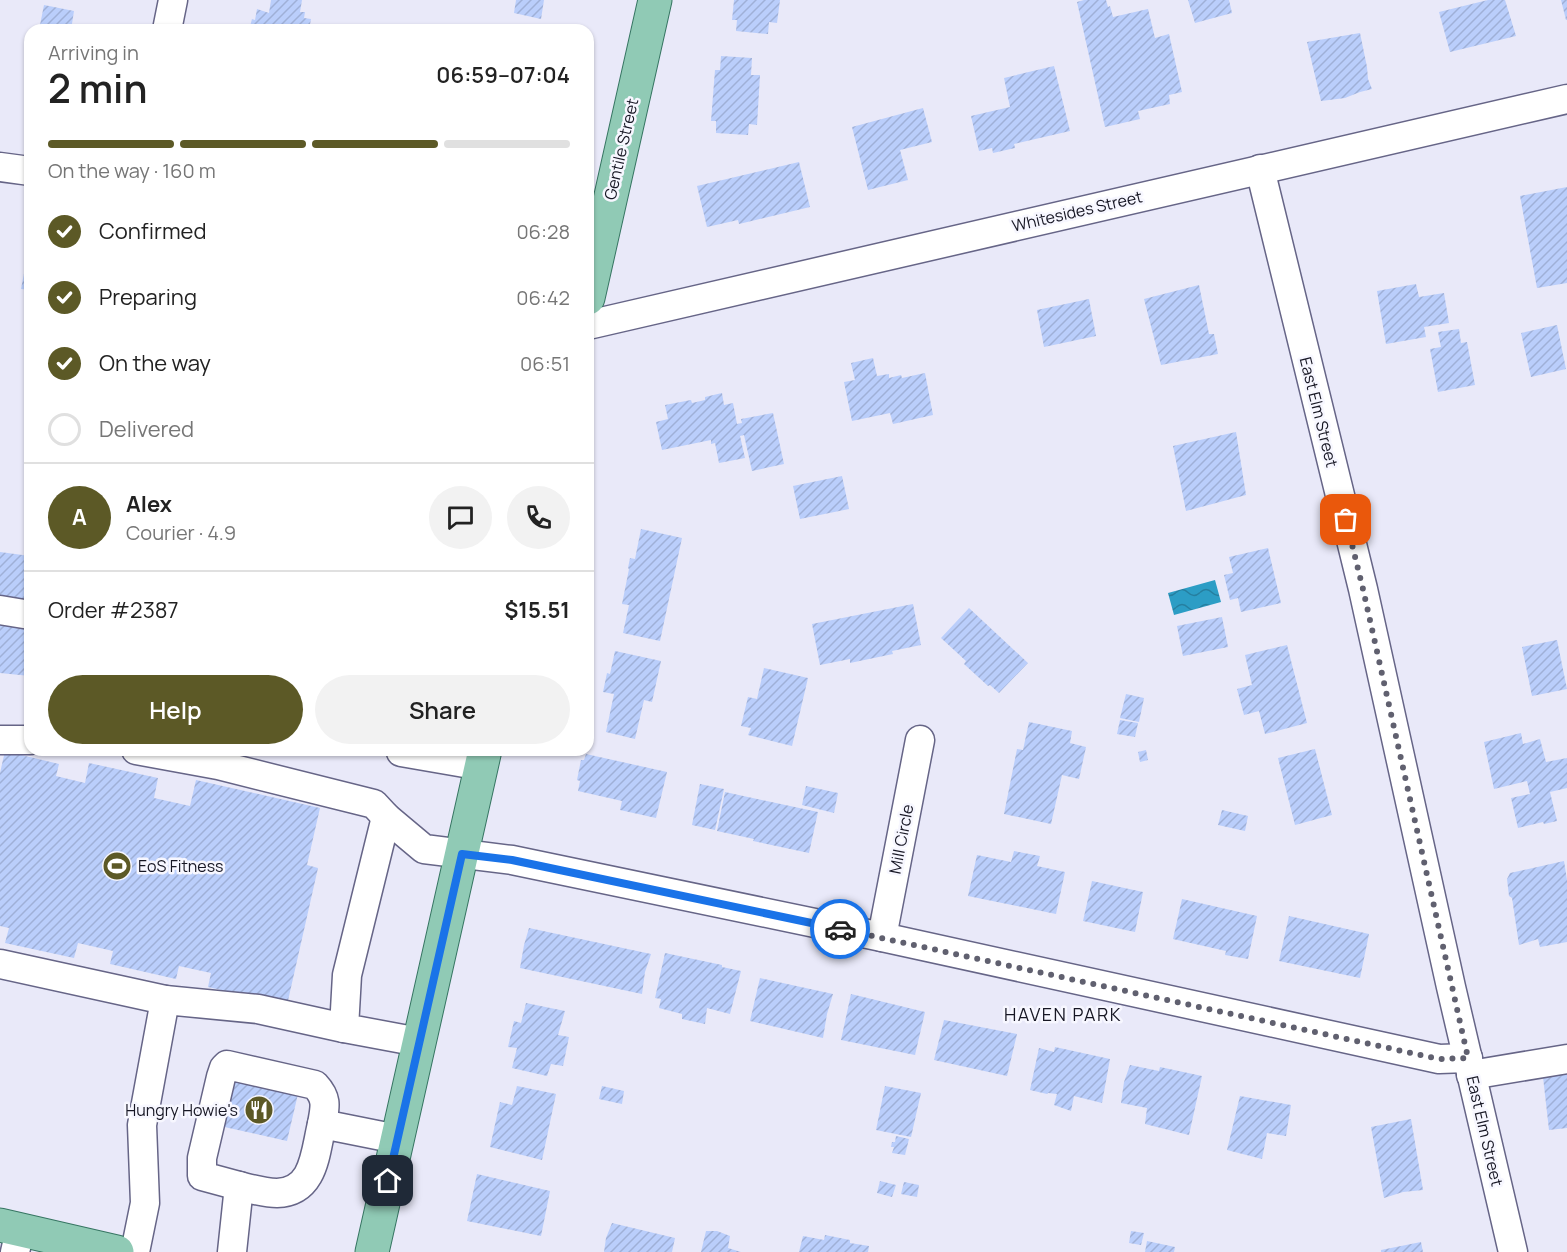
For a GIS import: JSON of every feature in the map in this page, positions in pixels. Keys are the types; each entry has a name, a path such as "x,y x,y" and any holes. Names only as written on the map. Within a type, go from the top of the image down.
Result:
{"main road":[{"name":"Gentile Street","path":"594,246 655,0"},
{"path":"372,1252 483,758"},
{"path":"12,1236 105,1251"}],"street":[{"path":"168,24 173,0"},
{"name":"Whitesides Street","path":"594,324 1567,99"},
{"path":"0,167 24,170"},
{"name":"East Elm Street","path":"1260,169 1363,589 1513,1252"},
{"path":"0,610 24,614"},
{"path":"0,740 24,740"},
{"name":"Mill Circle","path":"882,937 920,740"},
{"path":"169,756 218,765 374,804 424,849 512,860 882,937 1470,1066 1567,1059"},
{"path":"455,756 483,758"},
{"path":"344,1028 347,975 386,817"},
{"path":"0,964 165,1000 258,1009 419,1042"},
{"path":"135,1252 144,1203 142,1125 165,1000"},
{"path":"227,1065 315,1085 324,1095 325,1107 322,1124 310,1174 303,1183 291,1190 278,1193 202,1176 202,1158 221,1077 227,1065"},
{"path":"322,1124 397,1139"},
{"path":"232,1252 239,1186"}],"water":[{"path":"1215,580 1221,602 1174,615 1168,593"}],"building":[{"path":"271,0 302,0 300,12 305,12 304,18 311,19 310,24 251,24 252,19 255,20 257,9 269,13"},
{"path":"516,0 544,0 541,19 514,13"},
{"path":"734,0 780,0 777,23 769,22 768,34 736,31 737,20 732,20"},
{"path":"1106,0 1113,17 1148,9 1155,38 1169,34 1182,92 1169,95 1170,104 1138,111 1140,119 1105,127 1077,2"},
{"path":"1188,0 1229,0 1232,13 1195,23"},
{"path":"1488,0 1505,0 1516,36 1450,52 1439,12"},
{"path":"1561,0 1567,0 1567,20 1566,20"},
{"path":"44,5 74,11 72,24 40,24"},
{"path":"1360,33 1368,79 1372,89 1345,98 1321,101 1307,42"},
{"path":"721,56 752,58 751,75 760,75 757,125 749,124 748,135 716,133 716,121 711,121 715,70 720,70"},
{"path":"1054,66 1070,131 1014,144 1015,148 993,153 992,148 979,151 971,116 1010,107 1004,78"},
{"path":"923,108 932,142 900,150 908,180 868,190 852,127"},
{"path":"799,162 810,207 739,224 738,220 707,227 697,186"},
{"path":"1567,187 1567,283 1537,288 1520,196"},
{"path":"24,274 24,289 21,289"},
{"path":"1416,284 1419,297 1444,293 1449,323 1424,327 1426,337 1386,344 1377,291"},
{"path":"1199,285 1209,334 1214,334 1218,354 1161,365 1144,299"},
{"path":"1089,299 1096,336 1044,347 1037,310"},
{"path":"1557,325 1566,369 1531,377 1521,333"},
{"path":"1459,329 1461,343 1467,342 1475,385 1438,392 1430,349 1441,347 1438,332"},
{"path":"873,358 877,376 889,374 889,378 901,375 902,378 925,373 933,415 893,424 890,413 852,421 844,382 855,380 851,363"},
{"path":"722,393 724,405 733,403 737,424 742,423 741,419 773,413 784,464 752,471 744,435 740,436 745,458 719,463 715,443 711,444 711,440 662,450 656,422 668,419 665,405 691,400 692,403"},
{"path":"1236,432 1246,495 1186,511 1173,446"},
{"path":"842,476 849,509 800,519 793,486"},
{"path":"641,529 682,538 660,641 623,633 629,605 622,604 628,568 630,558 635,559"},
{"path":"1268,548 1281,603 1241,612 1238,598 1230,600 1224,575 1233,573 1229,557"},
{"path":"0,552 24,555 24,603 0,600"},
{"path":"913,604 921,645 892,651 893,654 850,663 850,659 820,665 812,624"},
{"path":"969,608 1028,663 999,693 964,664 966,661 941,638"},
{"path":"1222,617 1228,647 1183,656 1177,626"},
{"path":"0,625 24,627 24,675 0,673"},
{"path":"1557,640 1567,689 1532,696 1522,647"},
{"path":"1287,645 1307,723 1265,734 1259,711 1244,715 1237,689 1252,685 1245,655"},
{"path":"615,651 661,661 652,702 644,700 635,739 606,732 614,694 603,692"},
{"path":"764,668 808,678 792,746 748,735 751,728 741,726 748,697 757,699"},
{"path":"1126,694 1144,698 1139,722 1120,718"},
{"path":"1120,720 1138,723 1135,737 1117,734"},
{"path":"1029,722 1072,731 1070,743 1086,747 1079,779 1062,775 1051,824 1004,814 1017,749 1023,750"},
{"path":"1521,733 1523,744 1540,739 1546,762 1567,758 1567,788 1550,792 1557,821 1518,828 1511,798 1530,794 1527,781 1494,789 1484,742"},
{"path":"1315,749 1332,815 1295,825 1278,758"},
{"path":"1146,750 1148,760 1140,762 1138,752"},
{"name":"EoS Fitness","path":"5,751 59,764 56,776 85,783 89,763 158,778 154,798 190,806 196,780 320,808 307,865 318,868 287,1005 208,987 211,973 179,966 176,979 110,964 113,951 78,943 74,958 5,943 9,928 0,926 0,773"},
{"path":"585,756 594,756 667,772 656,818 620,810 622,801 578,791 580,781 577,780 581,760 584,760"},
{"path":"700,784 724,789 715,830 692,825"},
{"path":"806,786 838,793 834,813 802,805"},
{"path":"725,792 818,812 809,853 717,831"},
{"path":"1222,810 1248,816 1245,831 1218,825"},
{"path":"1014,851 1040,856 1037,866 1065,872 1056,914 968,896 977,855 1011,862"},
{"path":"1564,861 1567,880 1567,942 1540,947 1538,939 1519,945 1512,898 1509,896 1507,879 1510,873"},
{"path":"1092,881 1143,892 1135,932 1083,921"},
{"path":"1182,899 1257,916 1248,959 1225,955 1226,951 1173,939"},
{"path":"1289,916 1369,934 1360,978 1279,961"},
{"path":"529,928 651,954 645,972 642,994 520,968"},
{"path":"665,953 741,971 730,1014 707,1008 705,1024 682,1019 682,1014 659,1008 661,999 655,998"},
{"path":"760,978 833,994 823,1038 750,1021"},
{"path":"851,994 925,1012 915,1055 841,1040"},
{"path":"526,1003 565,1011 558,1035 569,1037 563,1066 551,1064 547,1076 512,1068 517,1048 508,1047 514,1021 521,1023"},
{"path":"944,1020 1017,1034 1007,1076 934,1060"},
{"path":"1055,1047 1110,1059 1102,1103 1074,1096 1071,1111 1054,1105 1057,1094 1030,1090 1039,1048 1054,1052"},
{"path":"1130,1065 1159,1071 1160,1067 1202,1076 1189,1135 1145,1124 1147,1108 1121,1103 1124,1082"},
{"path":"1567,1074 1567,1128 1549,1130 1543,1077"},
{"name":"Hungry Howie's","path":"231,1079 298,1094 287,1141 220,1126"},
{"path":"517,1086 556,1094 542,1160 490,1147 500,1102 512,1105"},
{"path":"602,1086 624,1091 622,1104 599,1099"},
{"path":"885,1086 921,1093 911,1137 876,1130"},
{"path":"1240,1096 1291,1105 1286,1136 1267,1133 1262,1159 1227,1150"},
{"path":"1411,1119 1423,1190 1403,1192 1384,1198 1371,1127"},
{"path":"896,1136 909,1139 905,1155 892,1153 894,1147 891,1147 892,1142 895,1142"},
{"path":"477,1174 550,1191 541,1236 467,1221"},
{"path":"880,1181 896,1185 892,1197 877,1193"},
{"path":"904,1182 919,1185 917,1197 901,1194"},
{"path":"612,1223 675,1238 672,1252 604,1252"},
{"path":"706,1231 717,1231 730,1236 728,1248 741,1252 701,1252"},
{"path":"1131,1231 1144,1233 1141,1245 1129,1243"},
{"path":"825,1235 869,1246 868,1252 799,1252 803,1236 824,1240"},
{"path":"1147,1241 1175,1247 1174,1252 1145,1252"},
{"path":"1421,1242 1423,1252 1381,1252 1381,1250"}],"way so far":[{"path":"840,929 1439,1059 1468,1058 1346,520"}],"place":[{"name":"EoS Fitness","path":"117,866"},
{"name":"Hungry Howie's","path":"259,1110"}],"district":[{"name":"HAVEN PARK","path":"1063,1015"}],"route":[{"path":"388,1181 462,854 512,860 840,929"}]}
